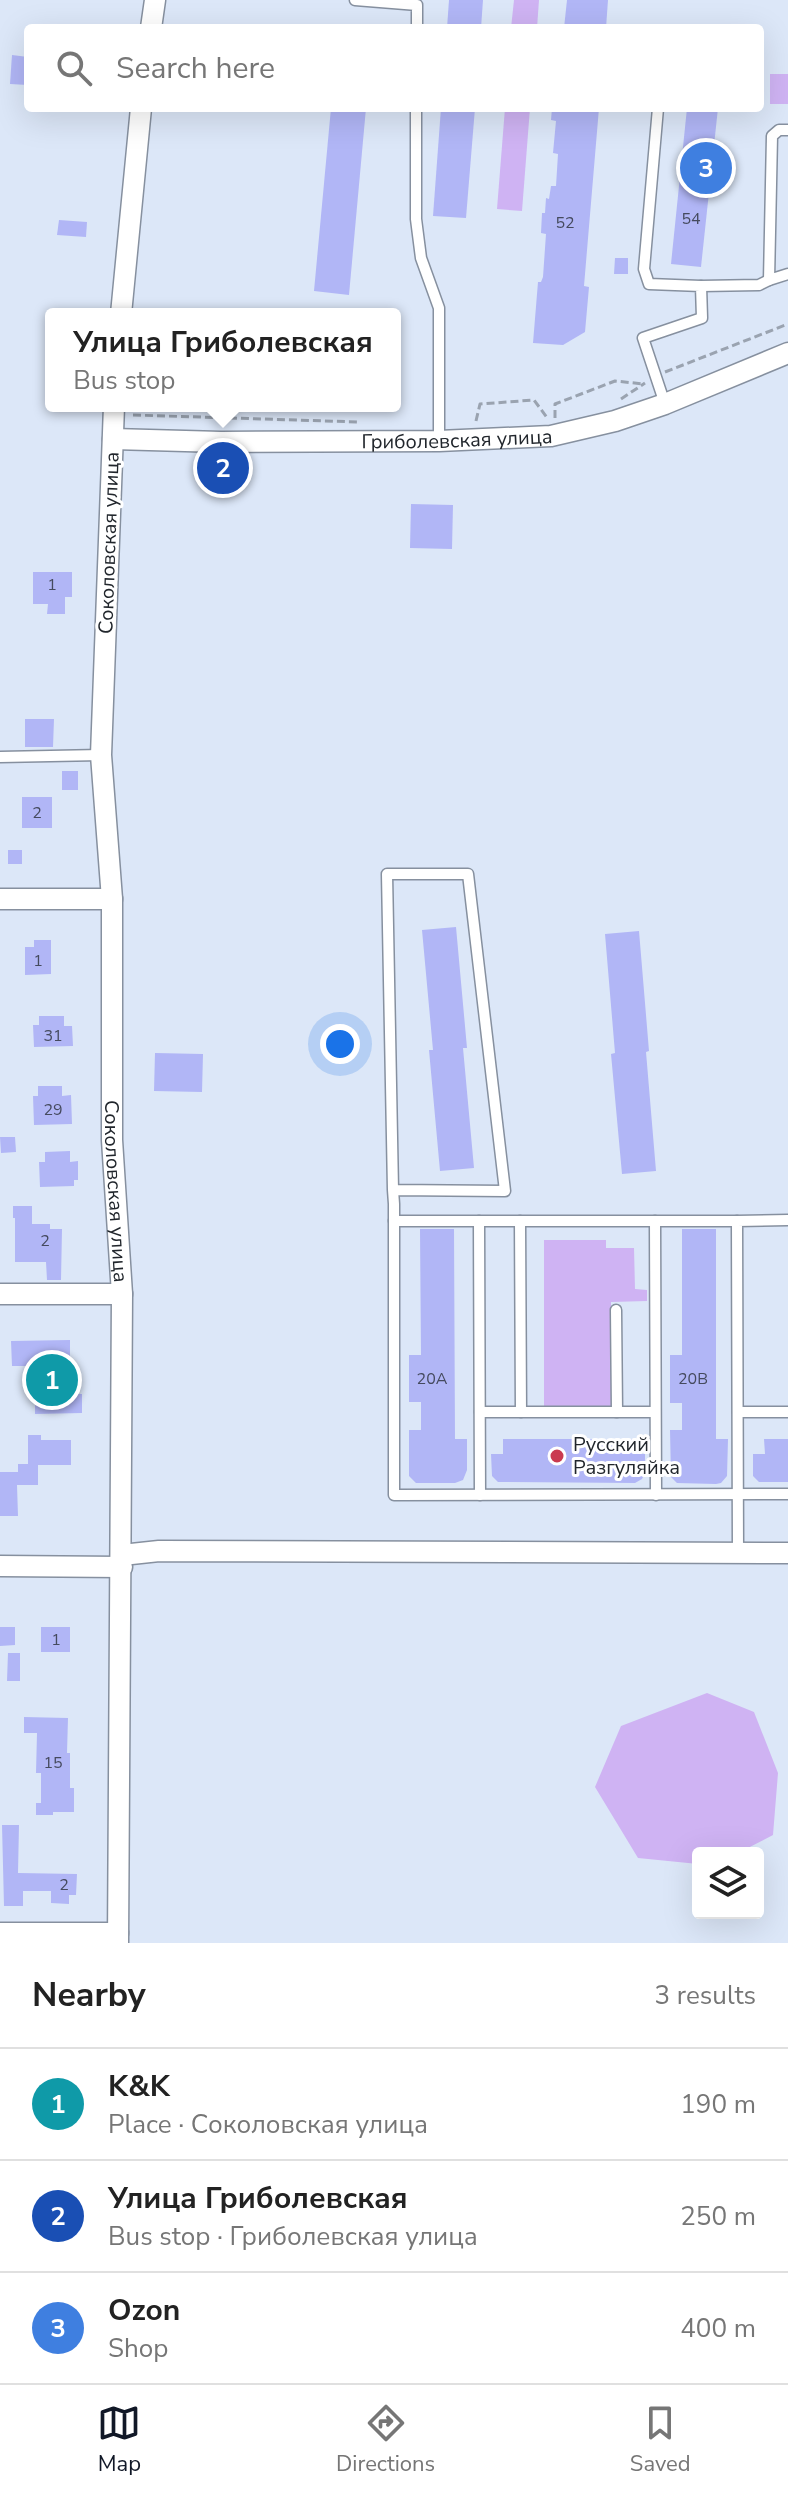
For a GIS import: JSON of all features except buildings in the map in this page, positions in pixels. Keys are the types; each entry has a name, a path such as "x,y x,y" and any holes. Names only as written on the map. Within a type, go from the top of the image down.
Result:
{"street":[{"path":"152,24 155,0"},
{"path":"122,308 141,112"},
{"name":"Гриболевская улица","path":"113,439 439,441 551,436 615,421 665,404 788,353"},
{"name":"Соколовская улица","path":"114,412 101,755 112,899 112,1140 122,1294 118,1938"},
{"path":"0,899 112,899"},
{"path":"0,1294 122,1294"},
{"path":"0,1566 122,1561 159,1551 788,1553"},
{"path":"0,1933 118,1938"}],"lane":[{"path":"355,0 417,2 417,24"},
{"path":"416,112 416,219 421,258 439,308 439,441"},
{"path":"658,112 644,269 649,284 759,285 788,274"},
{"path":"769,280 772,136 779,130 788,130"},
{"path":"665,404 643,338 702,318 701,286"},
{"path":"0,757 101,755"},
{"path":"393,1190 505,1191 468,874 387,874 393,1190 394,1221 394,1495 788,1494"},
{"path":"394,1221 788,1220"},
{"path":"479,1221 480,1495"},
{"path":"520,1221 521,1412"},
{"path":"655,1221 656,1495"},
{"path":"737,1221 738,1554"},
{"path":"616,1310 617,1412"},
{"path":"480,1412 655,1412"},
{"path":"738,1412 788,1412"}],"path":[{"path":"616,403 655,376 788,324"},
{"path":"540,420 555,418 555,404 615,381 644,384"},
{"path":"475,425 480,404 534,400 548,419"},
{"path":"155,412 362,422"}],"shaded area":[{"path":"514,0 539,0 537,24 511,24"},
{"path":"770,74 788,74 788,104 770,104"},
{"path":"505,112 530,112 522,211 497,209"},
{"path":"544,1240 606,1240 606,1248 634,1248 635,1289 647,1290 647,1301 611,1302 611,1406 544,1406"},
{"path":"707,1693 754,1712 778,1773 773,1835 750,1847 692,1847 692,1863 638,1858 595,1787 621,1726"}],"place":[{"name":"Ozon","path":"706,168"},
{"name":"Улица Гриболевская","path":"223,468"},
{"name":"K&K","path":"52,1380"},
{"name":"Русский Разгуляйка","path":"557,1456"}]}
